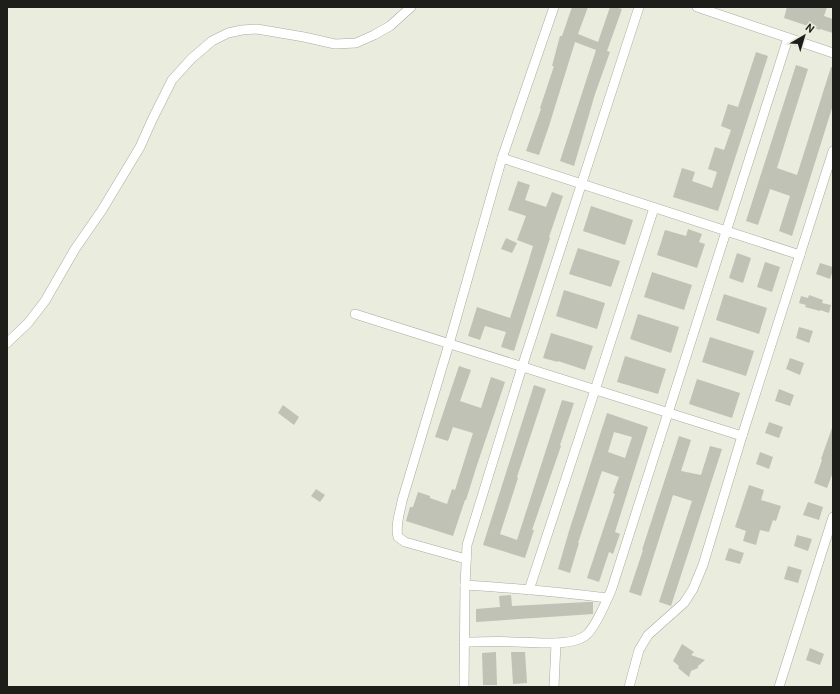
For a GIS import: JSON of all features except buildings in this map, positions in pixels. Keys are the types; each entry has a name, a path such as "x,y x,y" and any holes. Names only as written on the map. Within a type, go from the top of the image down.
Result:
{"street":[{"path":"7,343 28,323 45,301 75,249 102,210 140,147 172,80 191,59 212,41 228,33 257,29 334,44 356,43 390,26 411,7"},
{"path":"466,559 405,542 398,537 396,530 402,501 450,344 502,158 554,7"},
{"path":"464,687 465,585 468,545 522,367 639,7"},
{"path":"697,7 833,53"},
{"path":"464,642 556,643 576,641 586,635 600,614 612,588 788,38"},
{"path":"629,687 639,650 648,634 684,603 693,589 703,566 742,436 833,151"},
{"path":"502,158 800,255"},
{"path":"529,590 654,208"},
{"path":"355,314 742,436"},
{"path":"779,687 833,517"},
{"path":"465,585 580,594 607,598"},
{"path":"554,687 556,643"}]}
